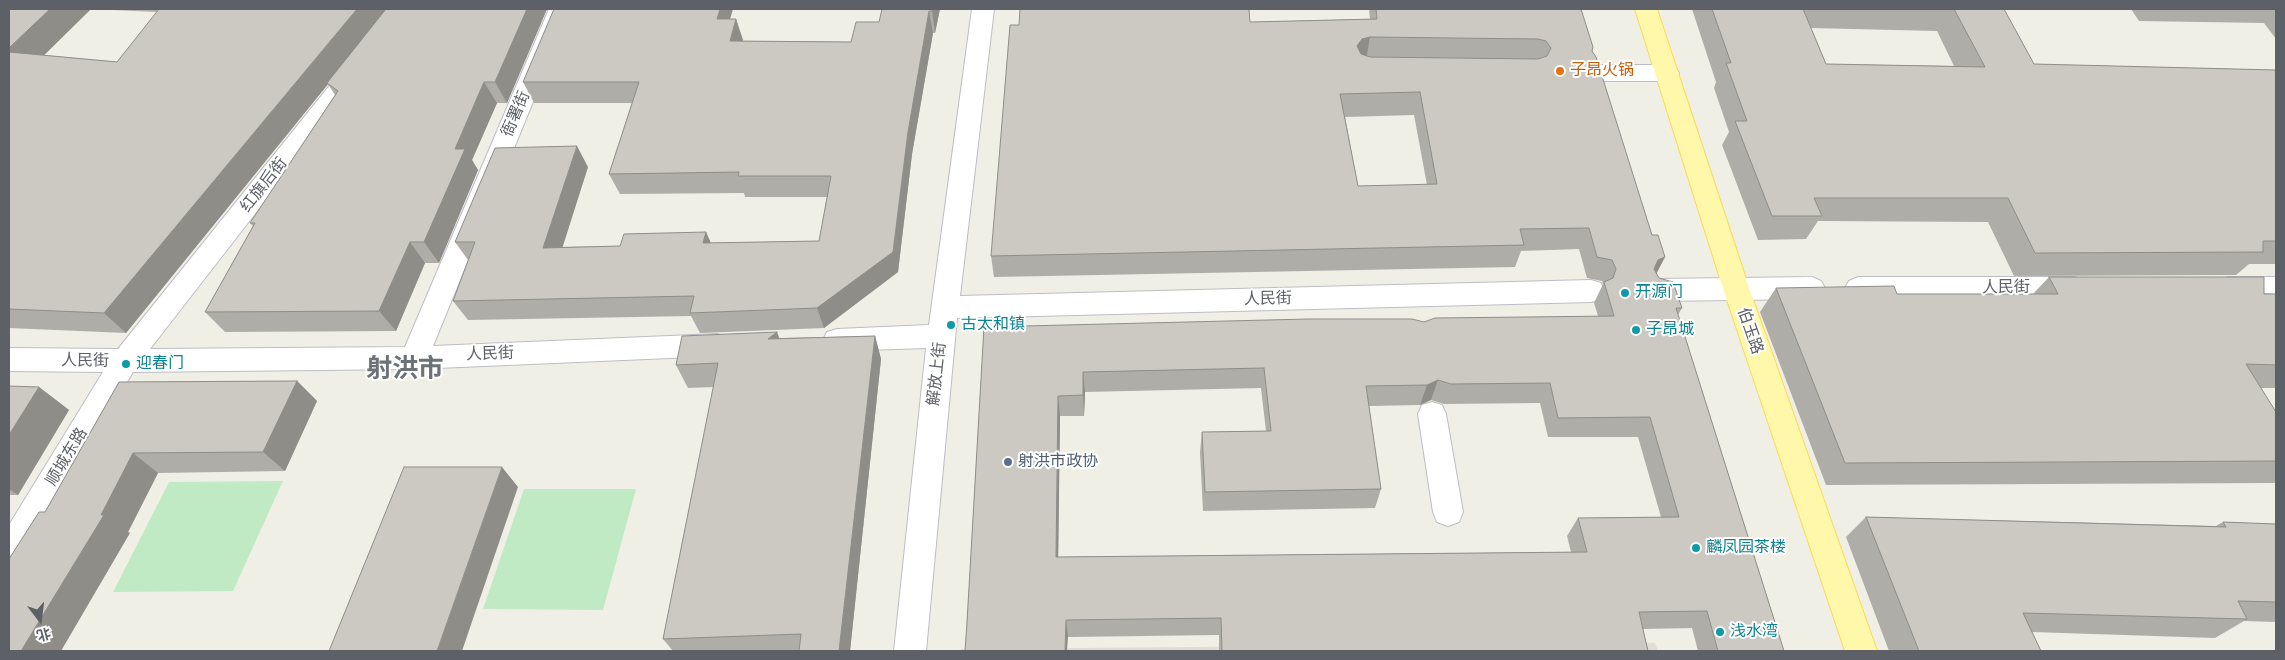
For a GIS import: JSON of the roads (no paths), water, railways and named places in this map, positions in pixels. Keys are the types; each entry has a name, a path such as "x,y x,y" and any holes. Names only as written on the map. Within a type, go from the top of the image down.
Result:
{"main road":[{"name":"伯玉路","path":"1646,9 1736,288 1861,651"}],"street":[{"name":"红旗后街","path":"125,362 403,9"},
{"name":"衙署街","path":"414,358 560,9"},
{"name":"解放上街","path":"910,651 941,336 983,9"},
{"path":"1597,73 1667,73"},
{"name":"人民街","path":"1658,290 1736,288 2099,288"},
{"path":"2208,288 2276,288"},
{"name":"人民街","path":"945,307 1413,309 1591,291"},
{"path":"812,341 941,336"},
{"name":"人民街","path":"9,359 125,362 414,358 742,344"},
{"name":"顺城东路","path":"9,552 125,362"},
{"path":"1432,414 1448,512"}],"place":[{"name":"子昂火锅","path":"1560,71"},
{"name":"开源门","path":"1625,293"},
{"name":"古太和镇","path":"951,325"},
{"name":"子昂城","path":"1636,330"},
{"name":"迎春门","path":"126,364"},
{"name":"射洪市政协","path":"1008,462"},
{"name":"麟凤园茶楼","path":"1696,548"},
{"name":"浅水湾","path":"1720,632"}],"district":[{"name":"射洪市","path":"405,370"}]}
